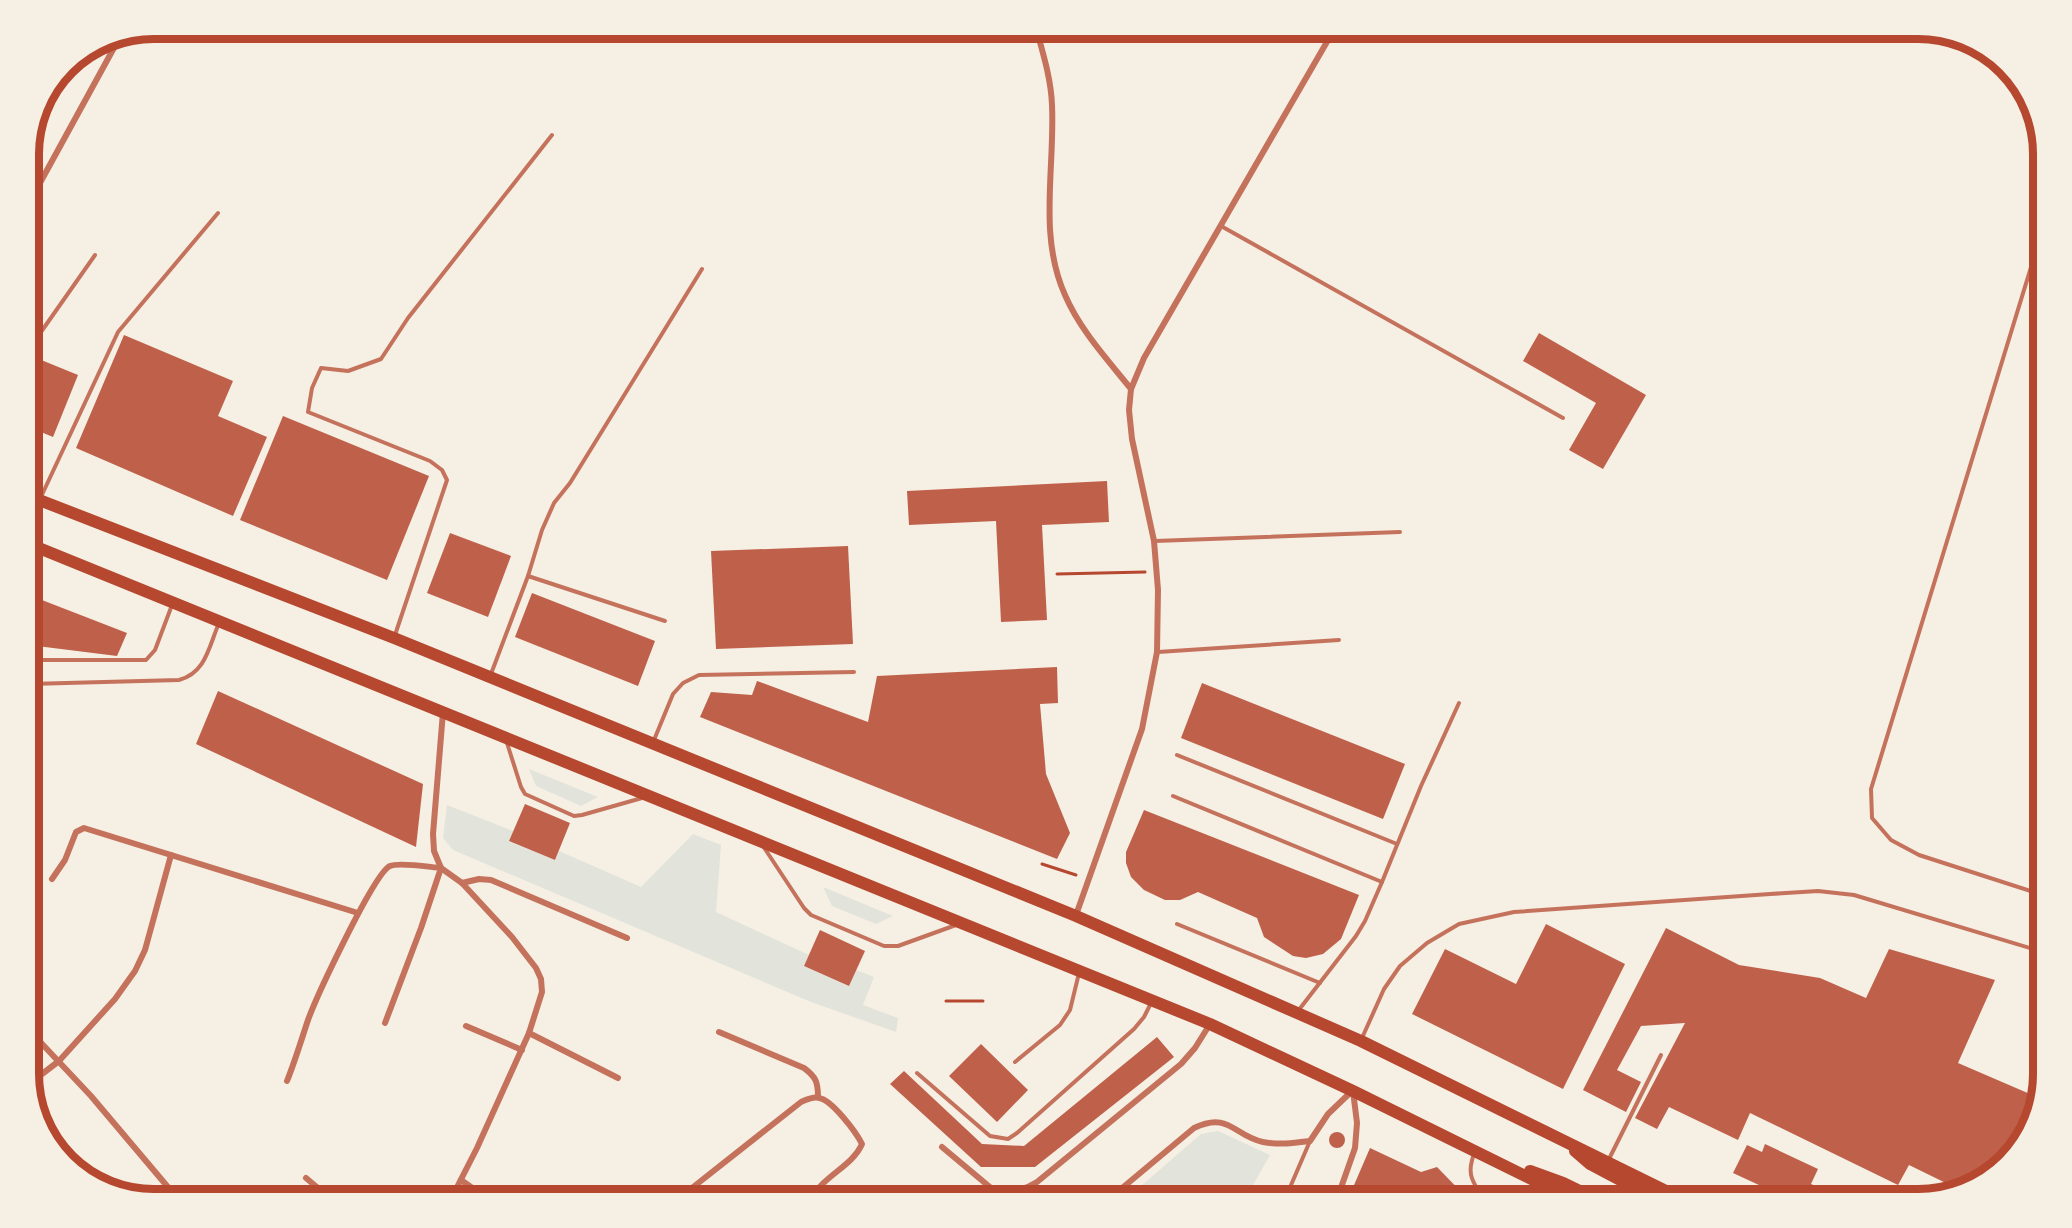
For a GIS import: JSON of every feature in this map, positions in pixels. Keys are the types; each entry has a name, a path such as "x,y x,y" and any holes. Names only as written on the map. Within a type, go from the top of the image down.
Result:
{"main road":[{"path":"39,500 394,638 1076,916 1361,1041 1660,1189"},
{"path":"39,548 1210,1024 1353,1091 1550,1189"},
{"path":"1564,1141 1590,1164 1636,1189"},
{"path":"1475,1152 1575,1189"}],"street":[{"path":"1038,39 1052,103 1049,225 1051,248 1064,293 1076,318 1131,389"},
{"path":"1076,916 1142,729 1157,652 1154,541 1132,439 1129,410 1131,389 1144,358 1329,39"},
{"path":"39,185 115,46"},
{"path":"385,1023 441,868 434,851 433,834 443,712"},
{"path":"52,879 65,861 76,832 84,828 358,913"},
{"path":"39,1076 58,1061 115,999 135,971 145,950 171,855"},
{"path":"286,1082 298,1055 308,1019 358,913 384,870 392,865 441,868 462,883 512,938 538,973 542,992 522,1050 456,1189"},
{"path":"462,883 479,879 491,880 627,938"},
{"path":"1025,1189 1037,1182 1181,1064 1195,1048 1210,1024"},
{"path":"466,1026 522,1050"},
{"path":"719,1032 804,1068 815,1077 818,1084 818,1097"},
{"path":"529,1033 618,1078"},
{"path":"39,1041 91,1096 169,1189"},
{"path":"1122,1189 1194,1128 1207,1121 1223,1122 1261,1142 1288,1144 1310,1141 1328,1114 1353,1091"},
{"path":"1341,1189 1355,1148 1357,1123 1353,1091"},
{"path":"692,1189 801,1102 818,1097 827,1101 856,1133 862,1144 858,1152 818,1189"},
{"path":"942,1147 992,1189"},
{"path":"306,1178 318,1189"},
{"path":"460,1180 473,1189"}],"lane":[{"path":"394,638 447,480 442,470 430,461 308,412 312,388 321,368 348,371 381,359 408,318 552,135"},
{"path":"39,488 118,332 218,213"},
{"path":"1220,225 1563,418"},
{"path":"39,332 95,255"},
{"path":"2033,261 1871,789 1872,818 1891,840 1919,855 2033,892"},
{"path":"490,678 528,576 542,530 554,503 570,483 702,269"},
{"path":"1154,541 1400,532"},
{"path":"528,576 665,621"},
{"path":"39,660 146,660 155,650 172,603"},
{"path":"39,684 179,680 191,677 201,668 219,622"},
{"path":"1157,652 1339,640"},
{"path":"652,744 673,694 683,683 699,675 854,672"},
{"path":"1298,1012 1365,921 1459,703"},
{"path":"505,736 521,788 525,794 574,816 649,796"},
{"path":"1177,755 1397,844"},
{"path":"1173,796 1382,882"},
{"path":"759,841 811,915 884,946 898,946 962,922"},
{"path":"1361,1041 1384,989 1400,966 1418,950 1460,924 1514,912 1770,894 1837,892 1854,895 2033,949"},
{"path":"1177,924 1320,983"},
{"path":"1015,1062 1060,1025 1066,1017 1080,970"},
{"path":"917,1073 990,1136 1008,1138 1017,1133 1134,1029 1153,1000"},
{"path":"1607,1162 1661,1055"},
{"path":"1290,1189 1310,1141"},
{"path":"1475,1152 1469,1167 1469,1174 1477,1189"}],"path":[{"path":"1057,574 1156,572"},
{"path":"1042,864 1076,875"},
{"path":"946,1001 983,1001"}],"shaded area":[{"path":"529,769 598,797 581,806 536,786"},
{"path":"447,805 513,831 510,842 555,860 559,851 641,887 693,834 721,845 716,912 809,955 804,966 849,986 856,970 874,977 863,1005 898,1018 896,1032 811,1002 453,850 443,838"},
{"path":"823,887 893,916 876,924 832,906"},
{"path":"1218,1131 1270,1155 1251,1189 1138,1189 1201,1134"}],"building":[{"path":"1539,333 1646,395 1603,469 1569,450 1596,403 1523,361"},
{"path":"124,335 233,381 218,416 267,437 233,516 76,448"},
{"path":"39,359 78,375 53,437 39,431"},
{"path":"283,416 429,476 387,580 240,520"},
{"path":"1107,481 1109,522 1042,525 1047,620 1001,622 996,521 909,525 907,491"},
{"path":"450,533 511,556 488,617 427,593"},
{"path":"848,546 853,644 716,649 711,551"},
{"path":"532,593 655,641 638,686 515,637"},
{"path":"39,599 127,633 117,656 39,646"},
{"path":"1057,667 1058,703 1040,704 1046,774 1070,833 1057,859 700,717 711,692 752,695 757,681 868,722 877,676"},
{"path":"1202,683 1405,764 1383,819 1181,738"},
{"path":"218,691 423,784 416,847 196,744"},
{"path":"525,804 570,823 555,860 509,841"},
{"path":"1144,810 1359,895 1341,939 1323,954 1306,958 1293,956 1264,937 1257,918 1198,892 1180,900 1165,900 1144,890 1131,877 1126,863 1126,852"},
{"path":"1546,924 1625,964 1563,1089 1412,1014 1445,949 1516,984"},
{"path":"1666,928 1739,965 1820,978 1866,998 1889,949 1995,980 1958,1063 2031,1094 2018,1132 1999,1155 1975,1174 1949,1185 1909,1165 1898,1185 1750,1113 1738,1140 1669,1107 1657,1129 1635,1118 1685,1023 1641,1026 1617,1070 1641,1082 1626,1112 1583,1090"},
{"path":"820,930 865,951 849,986 804,966"},
{"path":"1157,1037 1174,1057 1035,1167 981,1167 890,1084 904,1071 982,1144 1024,1146"},
{"path":"981,1044 1028,1090 997,1122 949,1076"},
{"path":"1334,1132 1340,1132 1345,1140 1343,1146 1334,1148 1329,1143 1329,1137"},
{"path":"1765,1144 1818,1169 1811,1184 1822,1189 1767,1189 1733,1173 1747,1145 1762,1152"},
{"path":"1370,1148 1421,1172 1437,1167 1458,1189 1352,1189"}]}
